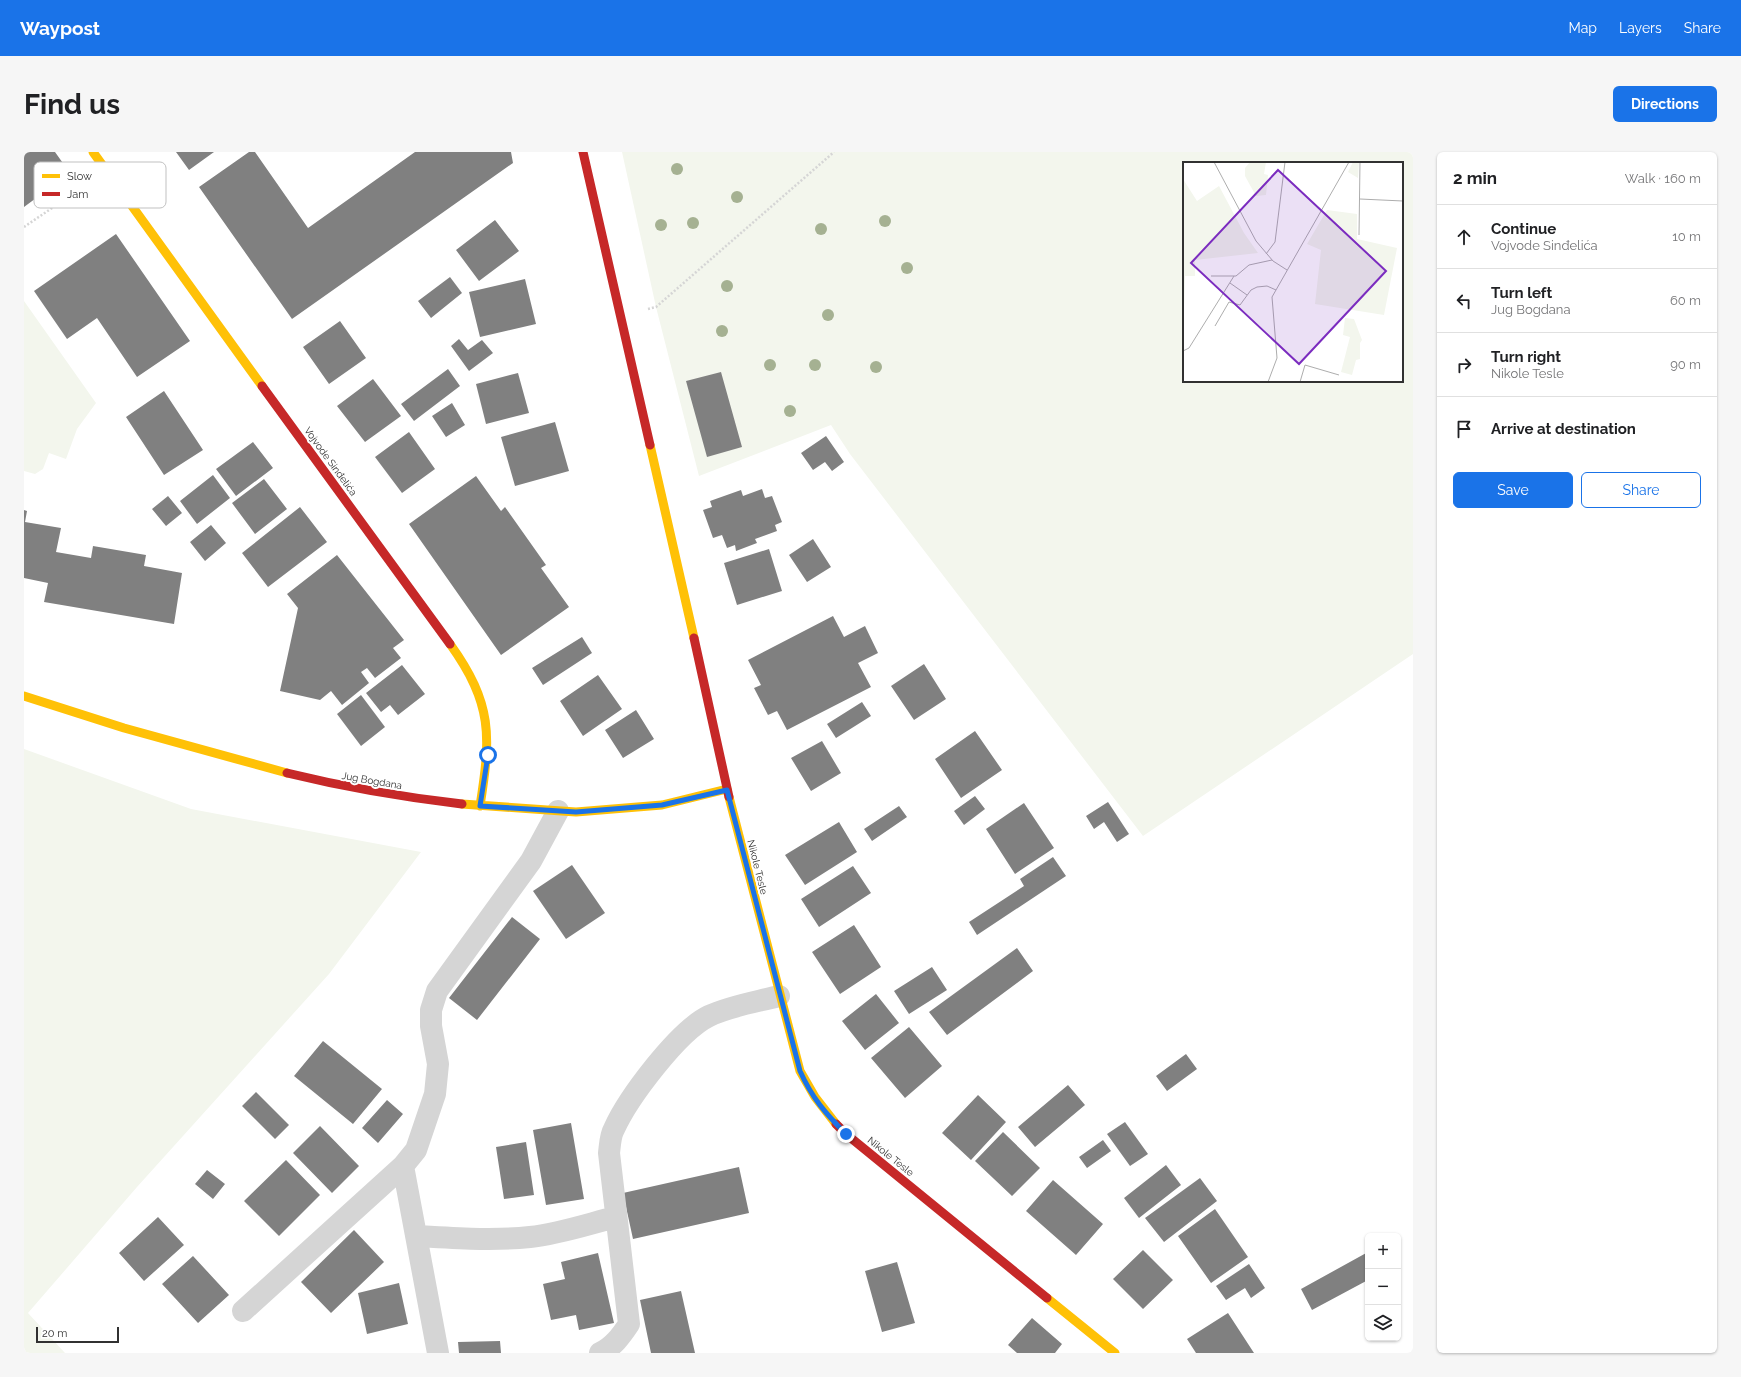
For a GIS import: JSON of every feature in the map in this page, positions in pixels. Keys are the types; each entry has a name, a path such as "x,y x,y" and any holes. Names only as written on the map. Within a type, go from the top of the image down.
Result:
{"street":[{"name":"Vojvode Sinđelića","path":"94,152 101,162"},
{"name":"Nikole Tesle","path":"583,152 668,521 727,790 779,996 800,1071 807,1087 824,1112 846,1134 1115,1353"},
{"name":"Vojvode Sinđelića","path":"135,208 464,663 482,704 486,720 488,755 480,806"},
{"name":"Jug Bogdana","path":"24,696 188,748 323,782 398,796 480,806 576,812 662,805 727,790"},
{"path":"243,1311 403,1166 416,1150 435,1094 438,1064 431,1026 431,1010 436,991 531,861 558,811"},
{"path":"600,1353 620,1338 629,1324 609,1153 613,1131 630,1100 665,1056 696,1025 708,1017 722,1011 779,996"},
{"path":"403,1166 438,1353"},
{"path":"416,1236 483,1239 530,1237 616,1217"}],"path":[{"path":"648,309 656,307 834,152"},
{"path":"24,227 52,208"}],"shaded area":[{"path":"622,152 1413,152 1413,654 1143,836 850,454 831,425 699,476 656,307"},
{"path":"24,301 96,403 77,429 66,459 49,453 43,469 35,474 24,471"},
{"path":"24,749 191,809 421,852 329,974 137,1187 28,1313 65,1353 24,1353"}],"building":[{"path":"24,152 55,152 62,162 34,162 34,200 24,207"},
{"path":"176,152 214,152 189,170"},
{"path":"249,152 255,152 308,228 415,152 511,152 513,163 292,319 199,187"},
{"path":"495,220 519,251 479,281 456,250"},
{"path":"116,234 190,341 137,377 97,318 67,339 34,291"},
{"path":"450,277 462,293 431,318 418,301"},
{"path":"525,279 536,324 480,337 469,292"},
{"path":"340,321 366,358 329,384 303,347"},
{"path":"459,339 468,350 482,340 493,353 469,371 451,346"},
{"path":"448,369 460,386 414,421 401,404"},
{"path":"721,372 742,447 707,457 686,381"},
{"path":"518,373 529,413 486,424 476,384"},
{"path":"373,379 401,416 365,442 337,406"},
{"path":"164,391 203,450 164,475 126,417"},
{"path":"452,403 465,425 446,437 432,416"},
{"path":"555,422 569,471 515,486 501,437"},
{"path":"409,432 435,469 402,493 375,457"},
{"path":"826,436 844,462 832,471 825,462 813,470 801,453"},
{"path":"253,442 273,468 236,496 216,469"},
{"path":"213,475 230,498 197,524 180,501"},
{"path":"476,476 501,511 505,507 546,565 541,568 569,607 501,655 409,524"},
{"path":"264,479 287,509 255,534 232,503"},
{"path":"762,489 765,498 772,496 782,522 775,525 777,531 755,539 757,543 736,551 735,545 727,548 722,535 713,538 703,510 712,507 710,501 741,490 743,496"},
{"path":"168,496 182,513 166,526 152,509"},
{"path":"300,507 327,542 268,587 242,553"},
{"path":"24,510 27,511 25,522 61,528 56,552 91,558 93,546 146,555 144,566 182,573 174,624 44,602 48,583 24,578"},
{"path":"211,525 226,543 205,561 190,542"},
{"path":"813,539 831,567 807,582 789,555"},
{"path":"769,549 782,591 737,605 724,563"},
{"path":"337,555 404,640 393,648 401,658 375,678 367,668 361,672 369,683 342,705 331,691 320,700 280,691 298,608 287,594"},
{"path":"833,616 844,637 865,626 878,653 858,663 871,687 787,730 777,711 768,715 754,688 761,685 748,660"},
{"path":"582,637 592,653 543,685 532,668"},
{"path":"924,664 946,699 914,720 891,686"},
{"path":"402,665 425,694 398,715 390,705 381,712 366,693"},
{"path":"598,675 622,709 583,736 560,701"},
{"path":"361,695 385,727 361,746 337,714"},
{"path":"862,702 871,716 836,738 827,724"},
{"path":"636,710 654,739 623,758 605,730"},
{"path":"975,731 1002,770 961,798 935,759"},
{"path":"822,741 841,773 811,791 791,758"},
{"path":"975,796 985,809 964,825 954,811"},
{"path":"1108,802 1129,834 1117,842 1104,822 1094,829 1086,816"},
{"path":"1024,803 1054,848 1015,874 986,829"},
{"path":"899,806 907,817 872,841 864,829"},
{"path":"839,822 857,852 805,885 785,855"},
{"path":"1053,857 1066,876 977,935 969,922 1024,886 1020,879"},
{"path":"572,865 605,913 566,939 533,891"},
{"path":"853,866 871,893 819,927 801,899"},
{"path":"512,917 540,939 477,1020 449,998"},
{"path":"854,925 881,967 840,994 812,952"},
{"path":"1017,948 1033,971 947,1035 929,1012"},
{"path":"932,967 947,990 909,1014 894,991"},
{"path":"876,994 899,1023 865,1050 842,1021"},
{"path":"909,1027 942,1066 905,1098 871,1058"},
{"path":"323,1041 382,1089 353,1124 294,1076"},
{"path":"1186,1054 1197,1069 1167,1091 1156,1076"},
{"path":"1068,1085 1085,1105 1035,1147 1018,1127"},
{"path":"256,1092 289,1125 275,1139 242,1106"},
{"path":"978,1095 1006,1122 971,1160 942,1133"},
{"path":"387,1100 403,1114 378,1143 362,1128"},
{"path":"1125,1122 1148,1154 1130,1166 1107,1134"},
{"path":"571,1123 584,1199 546,1205 533,1130"},
{"path":"320,1126 359,1166 332,1193 293,1153"},
{"path":"1003,1132 1040,1168 1012,1196 975,1161"},
{"path":"1103,1140 1111,1151 1087,1168 1079,1157"},
{"path":"526,1142 534,1195 504,1199 496,1147"},
{"path":"286,1160 320,1195 279,1236 244,1201"},
{"path":"1166,1165 1181,1185 1139,1218 1124,1198"},
{"path":"739,1167 749,1213 633,1239 623,1193"},
{"path":"207,1170 225,1184 213,1199 195,1184"},
{"path":"1200,1178 1217,1201 1164,1242 1145,1218"},
{"path":"1053,1180 1103,1224 1076,1255 1026,1211"},
{"path":"1215,1209 1248,1257 1211,1283 1178,1236"},
{"path":"158,1217 184,1245 144,1281 119,1253"},
{"path":"354,1230 384,1262 331,1313 301,1282"},
{"path":"1143,1250 1173,1280 1143,1309 1113,1279"},
{"path":"598,1253 614,1323 579,1330 576,1315 551,1320 543,1284 565,1279 561,1262"},
{"path":"1365,1254 1365,1282 1312,1310 1301,1289"},
{"path":"193,1256 229,1295 198,1323 162,1284"},
{"path":"897,1262 915,1323 882,1332 865,1271"},
{"path":"1249,1264 1265,1288 1251,1298 1245,1288 1226,1300 1216,1286"},
{"path":"399,1283 408,1324 367,1334 358,1293"},
{"path":"681,1291 695,1353 651,1353 640,1300"},
{"path":"1228,1313 1254,1353 1196,1353 1187,1339"},
{"path":"1032,1318 1062,1344 1055,1353 1017,1353 1008,1345"},
{"path":"500,1341 501,1353 459,1353 458,1342"}],"traffic: slow":[{"path":"93,152 100,162"},
{"path":"133,208 262,386"},
{"path":"650,445 694,638"},
{"path":"450,644 464,665 474,685 481,703 485,721 487,740 486,760 480,806"},
{"path":"24,696 124,728 287,773"},
{"path":"462,804 576,812 662,805 727,789"},
{"path":"729,797 800,1071 815,1097 836,1124"},
{"path":"1047,1298 1115,1353"}],"traffic: jam":[{"path":"583,152 650,445"},
{"path":"262,386 450,644"},
{"path":"694,638 729,797"},
{"path":"287,773 373,791 462,804"},
{"path":"836,1124 846,1134 1047,1298"}],"route":[{"path":"488,755 480,806 576,812 662,805 727,790 794,1054 807,1087 824,1112 846,1134"}]}
